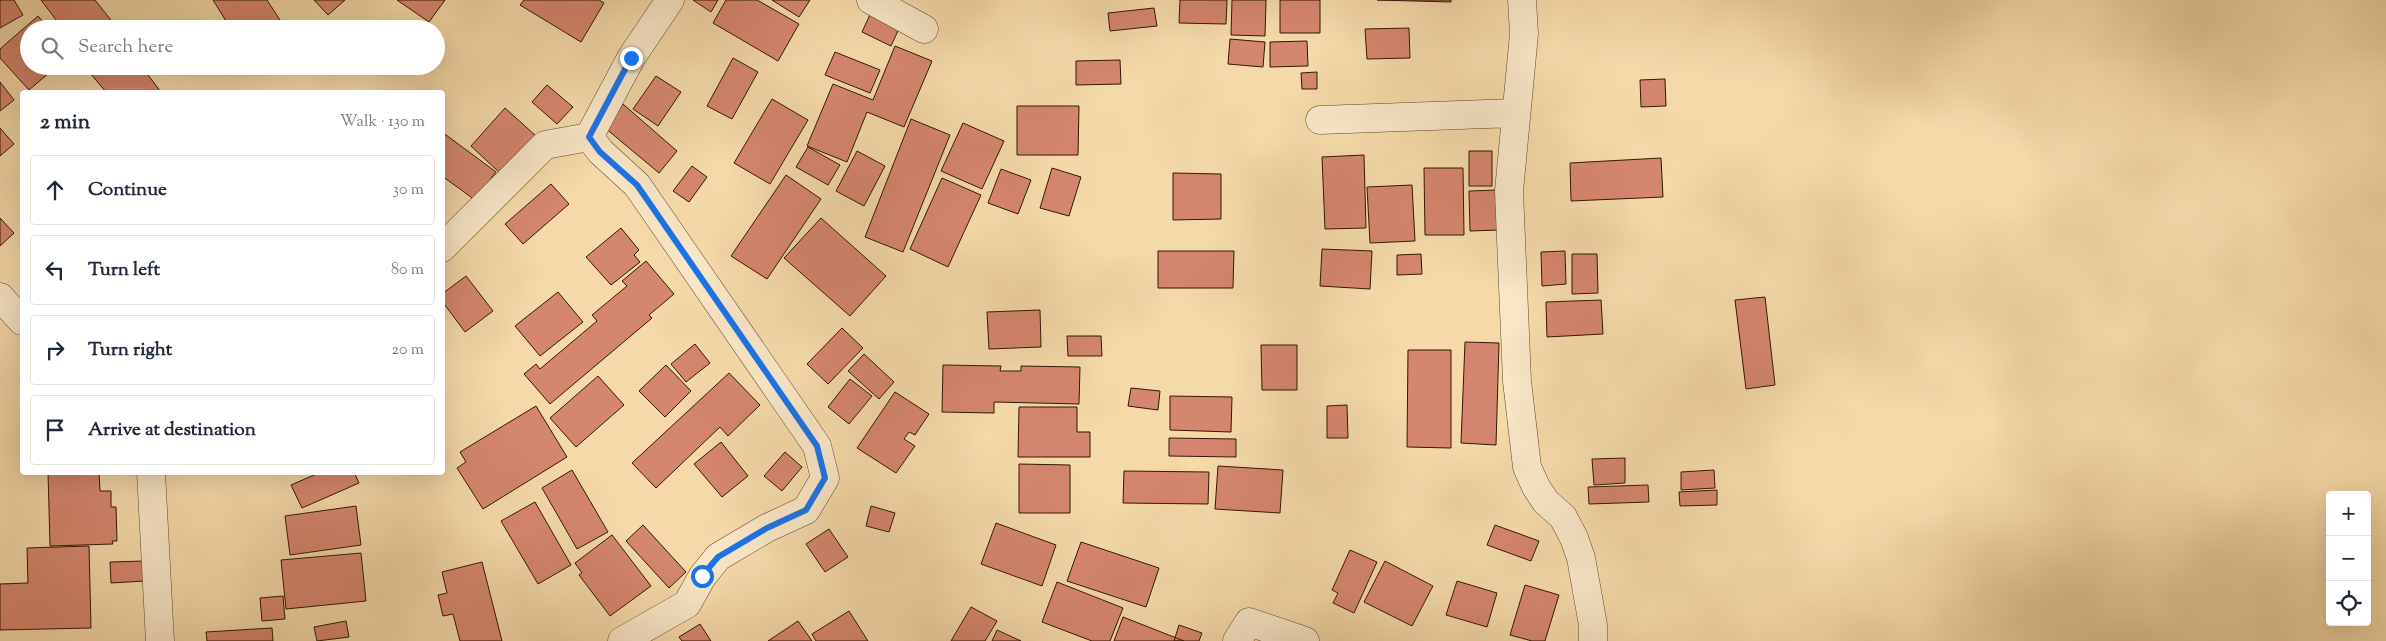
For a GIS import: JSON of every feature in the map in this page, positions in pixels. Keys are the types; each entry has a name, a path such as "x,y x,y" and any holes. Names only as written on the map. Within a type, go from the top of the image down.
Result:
{"street":[{"path":"589,137 631,58 670,0"},
{"path":"871,0 924,29"},
{"path":"1522,0 1524,34 1509,191 1517,381 1527,467 1536,487 1546,502 1563,518 1574,538 1581,558 1593,625 1593,641"},
{"path":"1320,120 1515,113"},
{"path":"445,245 545,145 589,137"},
{"path":"589,137 600,152 637,185 817,446 825,478 806,510 767,528 718,557 702,576 687,604 622,641"},
{"path":"0,297 20,319"},
{"path":"151,475 160,641"},
{"path":"1237,641 1249,622 1305,641"}],"building":[{"path":"0,0 14,0 23,15 0,28"},
{"path":"41,0 95,0 111,20 56,20"},
{"path":"213,0 267,0 280,20 225,20"},
{"path":"314,0 345,0 328,15"},
{"path":"397,0 445,0 430,20 426,20"},
{"path":"524,0 599,0 604,3 581,42 520,5"},
{"path":"693,0 718,0 711,12"},
{"path":"726,0 757,0 799,24 778,61 713,23"},
{"path":"772,0 810,0 799,17"},
{"path":"1180,0 1227,0 1226,24 1179,23"},
{"path":"1232,0 1266,0 1265,36 1231,35"},
{"path":"1280,0 1320,0 1320,33 1280,33"},
{"path":"1377,0 1451,0 1451,2"},
{"path":"874,6 903,20 891,46 862,32"},
{"path":"1154,8 1157,26 1110,31 1108,13"},
{"path":"38,16 41,20 33,20"},
{"path":"1409,28 1410,58 1367,59 1365,29"},
{"path":"20,32 20,75 46,75 29,90 0,58 0,49"},
{"path":"1230,39 1265,42 1263,67 1228,64"},
{"path":"1307,41 1308,66 1270,67 1270,42"},
{"path":"895,46 932,61 904,127 867,112 847,162 807,146 833,84 873,100"},
{"path":"835,52 880,70 870,93 825,75"},
{"path":"733,58 758,72 732,119 707,106"},
{"path":"1120,60 1121,84 1076,85 1076,61"},
{"path":"1317,72 1317,89 1302,89 1301,73"},
{"path":"92,75 148,75 159,90 104,90"},
{"path":"656,76 681,92 658,126 633,109"},
{"path":"1665,79 1666,106 1641,107 1640,80"},
{"path":"0,82 14,100 0,111"},
{"path":"547,85 573,107 557,124 532,102"},
{"path":"772,99 808,120 770,184 734,163"},
{"path":"623,104 677,151 659,173 604,127"},
{"path":"1017,106 1079,106 1078,155 1017,155"},
{"path":"505,108 536,136 501,174 471,146"},
{"path":"911,119 950,135 903,252 865,237"},
{"path":"963,123 1004,141 982,189 941,171"},
{"path":"0,128 14,144 0,156"},
{"path":"445,134 496,172 475,200 445,178"},
{"path":"808,147 840,165 828,185 796,167"},
{"path":"857,151 885,166 864,206 836,191"},
{"path":"1469,151 1492,151 1492,186 1469,186"},
{"path":"1364,155 1366,228 1325,229 1322,157"},
{"path":"1661,158 1663,197 1571,201 1570,163"},
{"path":"692,166 707,177 689,202 673,191"},
{"path":"1052,168 1081,177 1069,216 1040,208"},
{"path":"1424,168 1463,168 1464,235 1425,235"},
{"path":"1001,169 1031,180 1018,214 988,203"},
{"path":"1173,173 1221,174 1221,219 1173,220"},
{"path":"786,175 821,199 767,279 731,256"},
{"path":"942,178 981,195 948,267 910,249"},
{"path":"551,184 569,204 523,244 505,224"},
{"path":"1412,185 1415,241 1370,243 1367,187"},
{"path":"1498,190 1499,230 1470,231 1469,191"},
{"path":"0,218 14,233 0,246"},
{"path":"821,218 886,276 850,316 784,258"},
{"path":"621,228 639,250 634,255 640,262 611,285 586,257"},
{"path":"1322,249 1372,251 1370,289 1320,286"},
{"path":"1158,251 1234,251 1233,288 1158,288"},
{"path":"1565,251 1566,284 1542,286 1541,252"},
{"path":"1421,254 1422,274 1397,275 1397,255"},
{"path":"1572,254 1597,254 1598,293 1572,294"},
{"path":"646,261 674,294 649,315 652,318 550,404 524,374 536,364 540,369 597,321 592,315 627,286 622,281"},
{"path":"466,276 493,311 465,332 445,305 445,292"},
{"path":"558,292 583,322 540,356 515,326"},
{"path":"1765,297 1775,385 1746,389 1735,300"},
{"path":"1601,300 1603,334 1547,337 1546,302"},
{"path":"1040,310 1041,347 989,349 987,312"},
{"path":"842,328 863,348 828,384 807,364"},
{"path":"1067,336 1101,336 1102,356 1068,356"},
{"path":"1465,342 1499,343 1496,445 1461,443"},
{"path":"695,344 710,363 686,382 671,364"},
{"path":"1261,345 1297,345 1297,390 1262,390"},
{"path":"1408,350 1451,350 1451,448 1407,447"},
{"path":"864,354 894,382 879,399 848,371"},
{"path":"666,365 691,391 665,417 639,391"},
{"path":"943,365 1001,366 1000,371 1021,371 1021,366 1080,367 1079,404 994,402 994,413 942,412"},
{"path":"729,373 760,405 728,436 720,427 656,488 632,463"},
{"path":"598,376 624,405 576,447 550,418"},
{"path":"850,379 872,396 849,424 828,407"},
{"path":"1131,388 1160,391 1158,410 1128,406"},
{"path":"895,392 929,414 915,435 909,432 904,439 915,446 896,473 857,448"},
{"path":"1170,396 1232,397 1231,432 1170,430"},
{"path":"1347,405 1348,438 1327,438 1327,406"},
{"path":"536,406 567,457 483,509 457,468 466,462 460,452"},
{"path":"1019,407 1077,407 1077,432 1090,432 1090,457 1018,457"},
{"path":"1169,438 1236,439 1236,457 1169,456"},
{"path":"721,442 748,476 722,497 694,464"},
{"path":"785,452 802,467 782,491 764,476"},
{"path":"1625,458 1625,483 1594,485 1592,459"},
{"path":"1019,464 1070,465 1070,513 1019,513"},
{"path":"1218,466 1283,470 1280,513 1215,509"},
{"path":"572,470 608,532 577,549 542,488"},
{"path":"1714,470 1715,488 1681,490 1681,472"},
{"path":"1124,471 1209,472 1208,504 1123,503"},
{"path":"48,475 99,475 100,491 111,491 111,507 116,507 117,541 112,541 113,544 50,546"},
{"path":"314,475 355,475 359,483 302,508 291,485"},
{"path":"1648,485 1649,502 1589,504 1588,487"},
{"path":"1717,490 1717,505 1680,506 1679,492"},
{"path":"535,502 571,565 538,584 501,521"},
{"path":"356,506 361,545 290,555 285,516"},
{"path":"871,506 895,513 889,532 866,526"},
{"path":"996,523 1056,545 1042,586 981,564"},
{"path":"643,525 686,572 669,588 626,541"},
{"path":"1495,525 1539,541 1531,561 1487,545"},
{"path":"829,529 848,557 825,572 806,544"},
{"path":"612,535 651,586 610,616 579,575 582,573 575,563"},
{"path":"1081,542 1159,568 1146,607 1067,581"},
{"path":"89,546 91,628 0,630 0,584 28,583 27,548"},
{"path":"1350,550 1377,562 1354,613 1333,603 1338,593 1332,590"},
{"path":"361,553 366,601 286,609 281,560"},
{"path":"144,561 145,581 111,583 110,562"},
{"path":"1385,561 1433,586 1412,626 1364,602"},
{"path":"482,562 502,641 460,641 453,614 443,616 438,595 447,593 442,572"},
{"path":"1457,581 1497,593 1487,627 1446,615"},
{"path":"1057,582 1123,608 1110,641 1092,641 1042,622"},
{"path":"1525,585 1559,595 1545,641 1532,641 1510,635"},
{"path":"283,596 285,619 262,621 260,598"},
{"path":"971,607 997,621 985,641 951,641"},
{"path":"849,611 868,641 816,641 812,634"},
{"path":"1123,617 1184,641 1114,641"},
{"path":"346,621 349,637 317,641 314,627"},
{"path":"798,621 812,641 768,641"},
{"path":"700,624 711,641 682,641 679,637"},
{"path":"1179,625 1202,633 1199,641 1174,641"},
{"path":"272,628 273,641 207,641 206,632"},
{"path":"997,630 1021,641 992,641"}],"route":[{"path":"631,58 589,137 600,152 637,185 817,446 825,478 806,510 767,528 718,557 702,576"}]}
